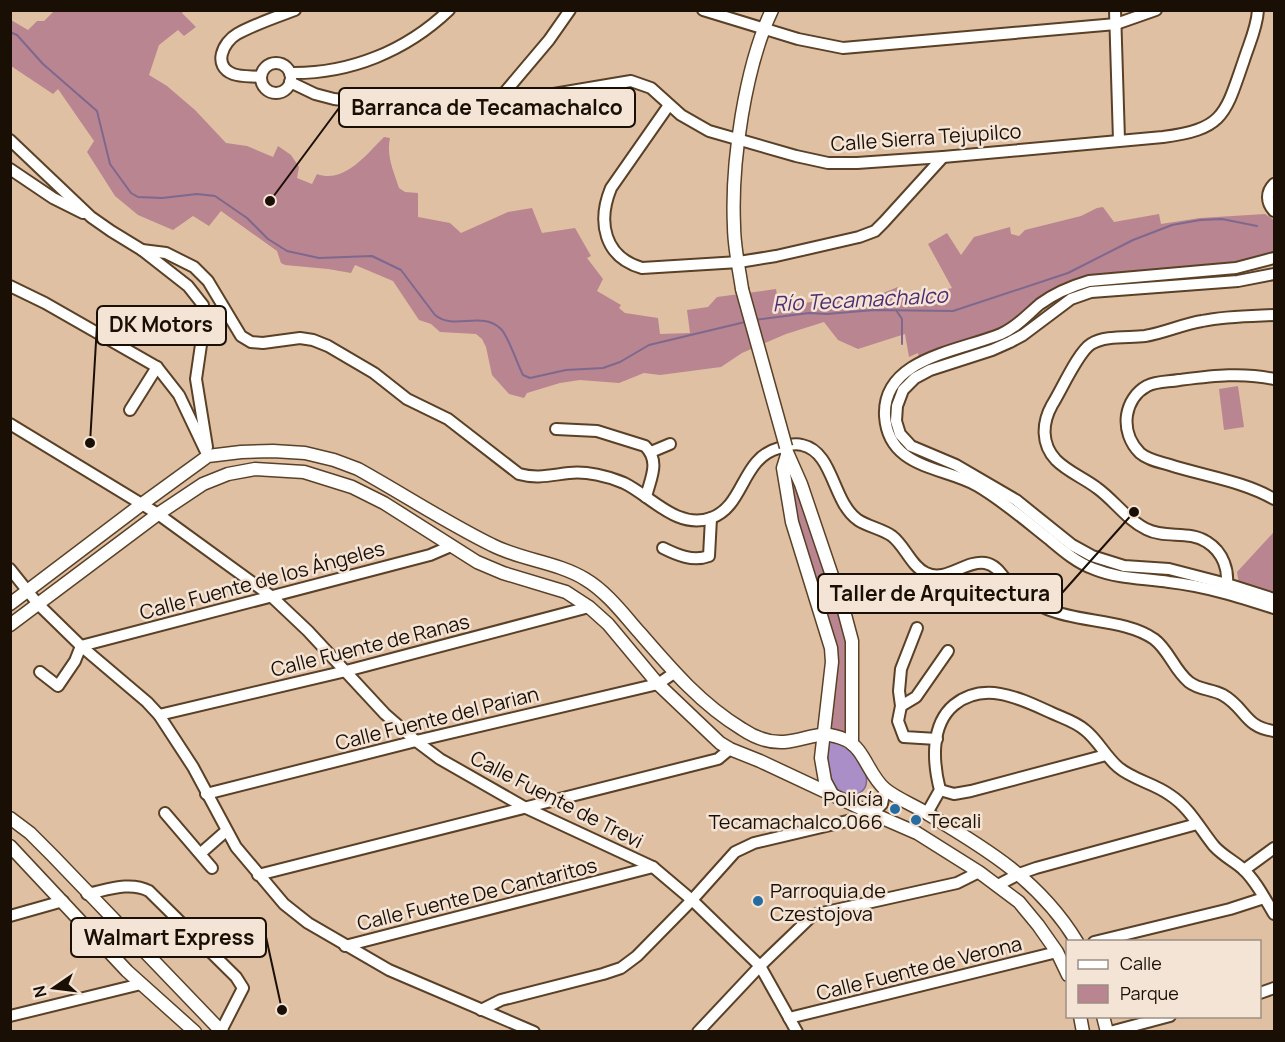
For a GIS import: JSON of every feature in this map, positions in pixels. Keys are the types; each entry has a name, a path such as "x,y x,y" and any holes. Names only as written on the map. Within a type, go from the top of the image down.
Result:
{"main road":[{"path":"772,10 763,28 746,94 739,140 733,223 742,289 787,451 801,484 852,641 852,744"},
{"path":"10,604 208,456 273,451 305,453 334,460 358,469 494,546 562,568 586,580 607,597 674,673 719,714 762,739 781,742 823,734 837,736 852,744 870,772 885,789 994,855 1019,874 1046,899 1067,924 1076,940"},
{"path":"787,451 783,468 792,522 831,648 832,662 823,734 822,768 825,781 833,795"},
{"path":"203,484 208,470 208,456"},
{"path":"12,623 158,514 203,484 228,474 255,469 304,472 352,487 384,503 477,562 503,573 566,592 589,607 608,624 658,684 703,729 730,749 917,833 979,872 1019,902 1057,952 1066,971"},
{"path":"10,818 30,833 53,856 221,1031"},
{"path":"10,846 141,984 195,1032"},
{"path":"1103,1018 1109,1032"}],"street":[{"path":"261,77 239,76 225,69 221,62 221,53 225,45 237,34 295,10"},
{"path":"290,78 375,58 418,35 449,10"},
{"path":"495,104 549,40 570,10"},
{"path":"703,10 820,44 852,48 1116,24 1156,10"},
{"path":"1115,10 1119,140"},
{"name":"Calle Sierra Tejupilco","path":"290,78 315,94 334,99 407,109 456,109 631,81 651,88 681,115 702,128 796,156 828,163 857,164 1182,134 1207,127 1217,119 1230,100 1254,30 1258,10"},
{"path":"277,63 282,64 290,78 284,90 276,92 264,86 261,77 266,67 277,63"},
{"path":"669,105 611,188 603,214 608,240 621,259 630,265 642,268 739,262 836,244 875,231 943,157"},
{"path":"10,140 91,217"},
{"path":"10,169 53,198 91,217 142,250 188,286 203,305 204,324 196,379 197,397 207,437 208,456"},
{"path":"1275,184 1268,195 1269,203 1275,211"},
{"path":"142,250 166,254 194,267 208,281 241,336 251,342 263,343 300,338 328,346 374,373 407,399 448,419 519,474 531,478 572,473 599,475 624,483 681,519 695,521 711,518 734,500 746,476 762,455 790,444 801,444 812,448 823,460 845,508 856,519 889,534 927,574 939,575 975,563 985,563 994,567 1026,599 1046,609 1069,617 1127,627 1153,638 1188,681 1198,688 1221,694 1234,703 1251,723 1263,730 1275,731"},
{"path":"1274,260 1236,268 1089,281 1066,288 1041,304 1006,332 920,362 905,371 895,383 885,414 890,439 904,454 919,457 975,485 1011,509 1069,555 1092,569 1122,578 1226,588 1275,599"},
{"path":"919,457 900,434 896,421 897,406 903,390 915,378 930,370 1010,342 1071,299 1091,292 1238,281 1275,273"},
{"path":"10,286 65,314 157,367 179,395 208,456"},
{"path":"1041,304 1049,314"},
{"path":"1226,588 1227,572 1216,550 1207,542 1192,535 1169,535 1147,530 1132,520 1095,486 1056,459 1048,448 1044,436 1045,422 1049,410 1082,354 1091,344 1102,340 1144,336 1203,320 1275,315"},
{"path":"130,410 157,367"},
{"path":"1275,380 1258,376 1225,374 1156,383 1144,388 1135,397 1126,421 1128,434 1134,446 1150,459 1253,489 1275,499"},
{"name":"Calle Fuente de Trevi","path":"10,424 158,514 271,596 346,671 385,714 416,741 481,784 526,808 653,867 692,900 760,966 797,1032"},
{"path":"556,429 597,431 638,443 651,452 655,465 646,496"},
{"path":"651,452 670,444"},
{"path":"663,548 682,557 705,558 709,556 711,518"},
{"name":"Calle Fuente de los Ángeles","path":"81,646 430,555 451,546"},
{"path":"10,569 38,604 81,646 159,715 193,767 236,847 284,904 308,923 389,970 534,1032"},
{"path":"1226,588 1275,609"},
{"name":"Calle Fuente de Ranas","path":"159,715 346,671 589,607"},
{"path":"917,628 901,669 899,691 901,706 898,722 904,737 937,739"},
{"path":"40,672 58,686 75,661 81,646"},
{"path":"901,706 916,697 948,651"},
{"name":"Calle Fuente del Parian","path":"206,794 416,741 658,684 674,673"},
{"path":"927,813 940,790 935,769 937,739 941,723 950,708 963,698 977,692 1007,694 1082,728 1119,768 1169,794 1182,804 1223,855 1244,870 1275,914"},
{"path":"258,875 718,759 730,749"},
{"path":"940,790 954,794 970,791 1106,755"},
{"path":"481,1010 501,1000 603,975 621,968 637,956 743,846 852,821 871,813 882,804 885,789"},
{"path":"165,813 212,868"},
{"path":"998,885 1019,874 1197,824"},
{"path":"201,853 226,831"},
{"path":"1244,870 1275,848"},
{"name":"Calle Fuente De Cantaritos","path":"345,946 653,867"},
{"path":"698,1032 760,966 813,915 957,883 979,872"},
{"path":"87,894 127,886 140,886 149,891 237,977 243,988 241,995 221,1031"},
{"path":"1102,940 1230,909 1264,898"},
{"path":"10,916 63,901"},
{"name":"Calle Fuente de Verona","path":"789,1018 1057,952"},
{"path":"10,1016 141,984"},
{"path":"1109,1032 1166,1018"}],"green space":[{"path":"54,11 184,11 182,13 196,27 184,36 178,30 159,45 149,75 167,86 195,110 226,143 247,146 273,157 278,146 291,155 299,167 297,178 312,184 317,174 327,176 345,171 354,166 384,137 390,138 390,158 399,188 405,192 418,193 418,217 450,223 461,233 508,212 532,208 542,233 575,228 591,256 587,258 603,279 597,291 621,305 619,308 625,313 658,318 660,334 690,333 687,310 708,307 717,297 776,289 779,306 851,297 868,299 898,287 914,297 952,288 928,244 947,233 961,255 974,237 1010,227 1011,234 1019,236 1025,230 1081,216 1103,207 1114,222 1159,214 1161,224 1200,218 1265,214 1274,220 1274,256 1258,261 1088,278 1005,329 919,359 918,353 909,357 905,334 858,349 838,340 824,322 786,334 742,353 721,367 660,375 644,373 619,383 580,380 560,383 527,393 524,398 509,394 492,375 482,339 476,334 440,332 431,324 419,320 393,281 355,265 351,273 285,265 281,263 277,251 221,211 209,226 193,216 173,230 138,215 115,196 87,152 94,141 58,89 53,94 11,66 11,20 28,30 37,21 44,21"},
{"path":"1238,386 1244,427 1224,430 1219,389"},
{"path":"794,472 850,643 852,741 827,732 833,663 811,585 787,476"},
{"path":"1273,533 1274,596 1239,584 1237,572"}],"shaded area":[{"path":"827,735 853,745 857,752 864,769 866,784 863,790 856,794 845,796 834,784 829,768"}],"waterway":[{"name":"Río Tecamachalco","path":"10,32 17,35 43,64 97,111 110,164 131,193 138,197 162,198 197,194 215,196 247,218 268,239 287,251 319,258 372,256 401,270 435,315 451,321 485,321 501,329 523,375 530,378 566,370 603,368 620,362 649,345 745,322"},
{"name":"Río Tecamachalco","path":"754,320 809,313 827,314 874,310 953,311 1068,273 1133,240 1172,225 1222,219 1257,226"},
{"path":"896,310 902,319 902,344"}],"place":[{"name":"Barranca de Tecamachalco","path":"270,201"},
{"name":"DK Motors","path":"90,443"},
{"name":"Taller de Arquitectura","path":"1134,512"},
{"name":"Policía Tecamachalco 066","path":"895,809"},
{"name":"Tecali","path":"916,820"},
{"name":"Parroquia de Czestojova","path":"758,901"},
{"name":"Walmart Express","path":"282,1010"}]}
